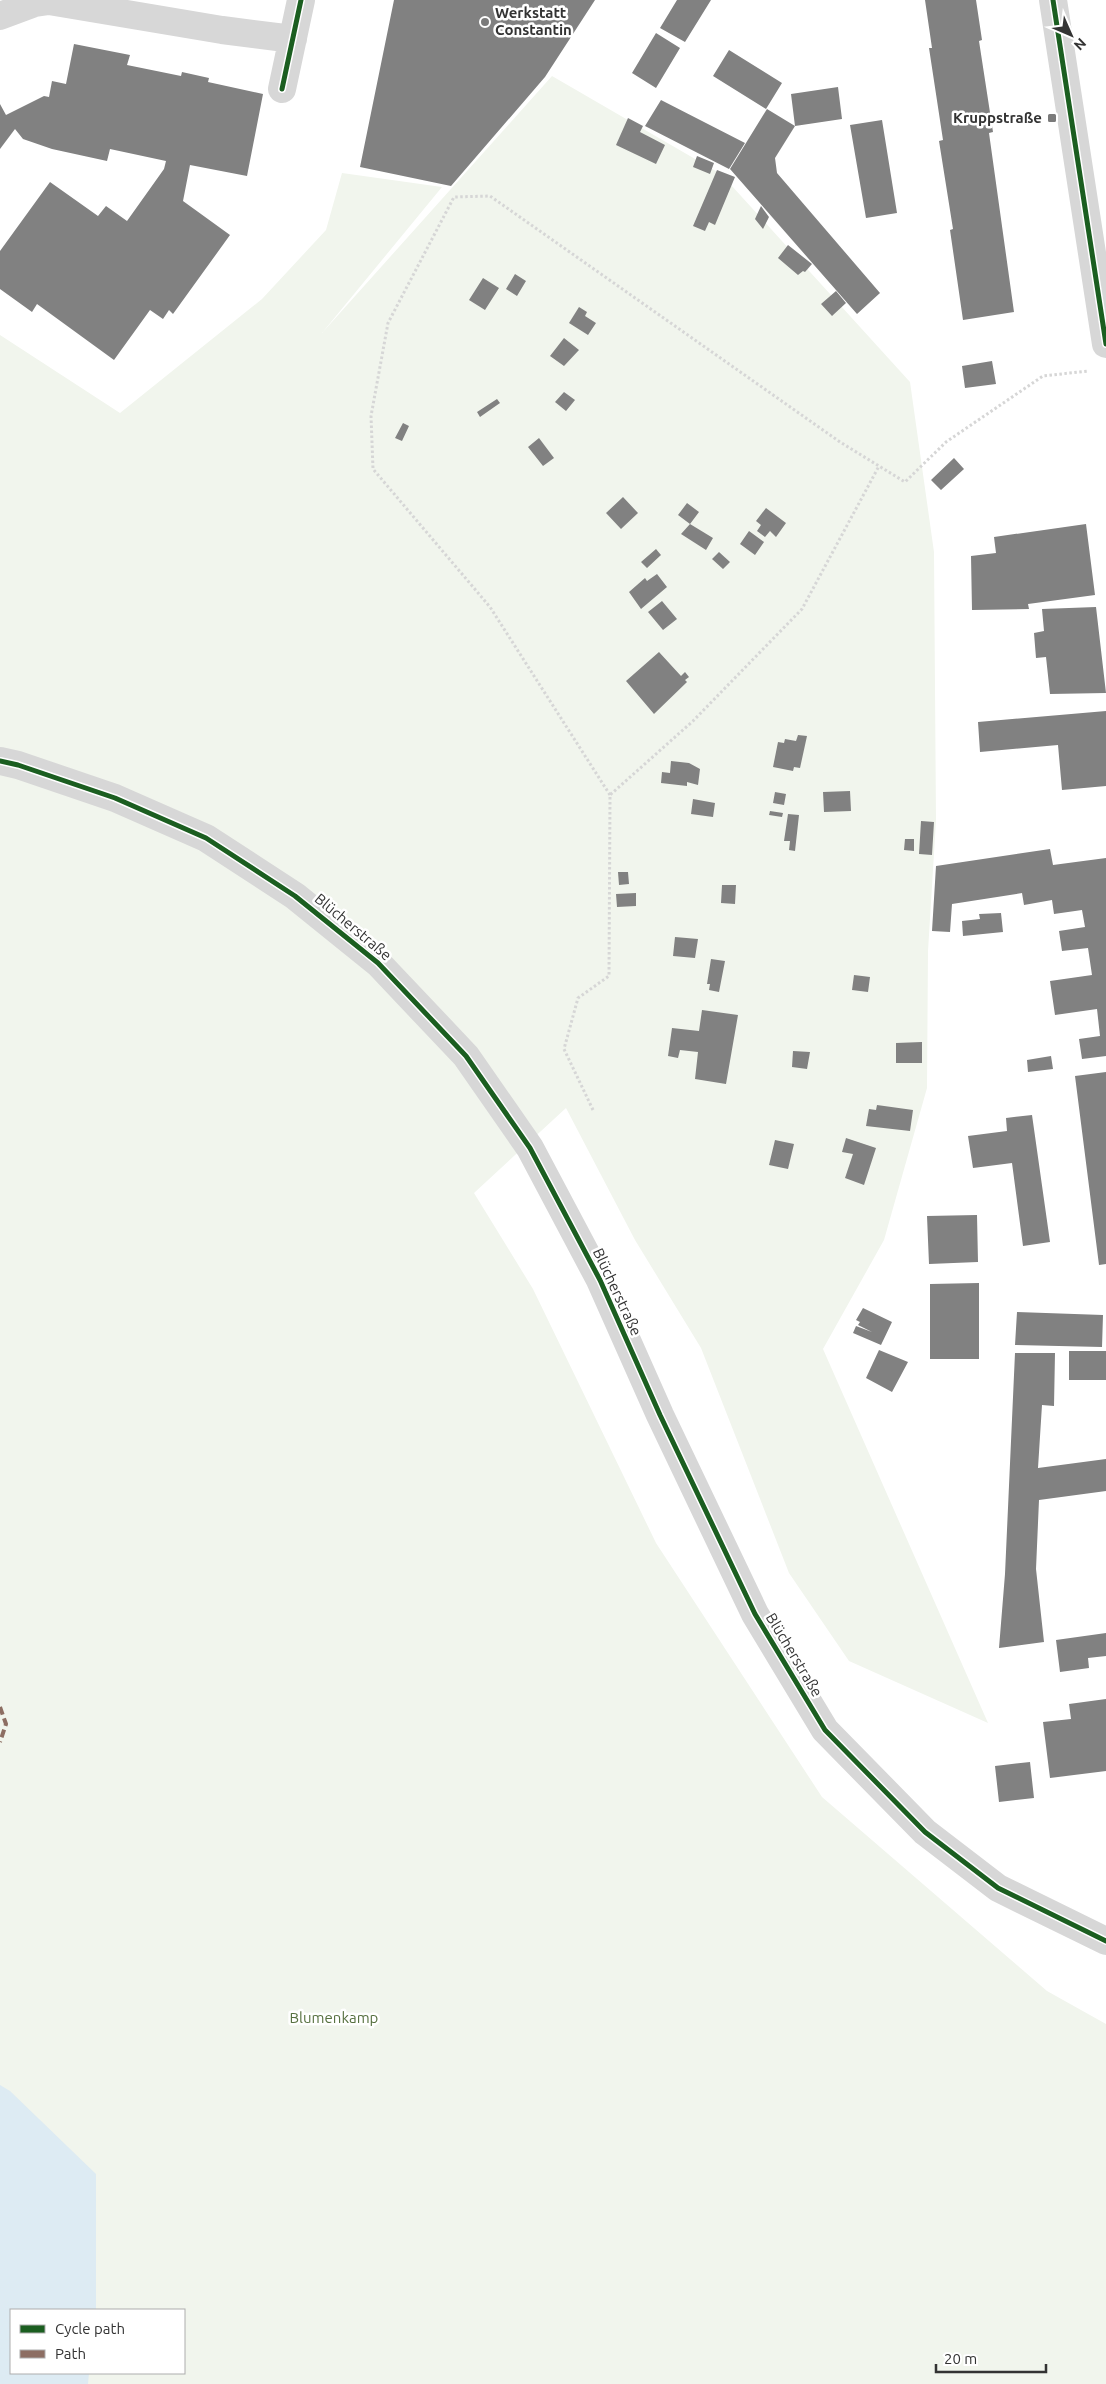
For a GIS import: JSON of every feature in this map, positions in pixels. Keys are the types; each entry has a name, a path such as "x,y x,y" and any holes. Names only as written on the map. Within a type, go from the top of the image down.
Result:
{"street":[{"path":"282,89 301,0"},
{"path":"1053,0 1106,344"},
{"path":"0,16 34,3 49,1 222,30 293,39"},
{"name":"Blücherstraße","path":"0,761 18,765 114,798 214,843 295,896 378,963 466,1056 530,1148 600,1280 660,1415 755,1614 825,1730 925,1832 998,1888 1106,1941"}],"path":[{"path":"593,1110 564,1049 578,998 609,976 610,795 490,607 373,469 371,416 388,323 454,197 490,196 840,442 905,482 946,442 1043,376 1097,370"},
{"path":"610,795 693,721 802,609 879,466"}],"green space":[{"name":"Blumenkamp","path":"552,76 721,174 910,382 934,552 936,821 928,951 927,1088 884,1240 823,1349 988,1723 849,1661 789,1573 701,1348 635,1240 566,1108 474,1193 533,1289 656,1543 822,1797 1047,1991 1106,2024 1106,2384 0,2384 0,335 120,413 262,299 326,230 342,173 442,187 322,333"}],"shaded area":[{"path":"0,2085 10,2091 96,2174 96,2309 10,2309 10,2374 89,2374 88,2384 0,2384"}],"building":[{"path":"394,0 595,0 545,77 451,186 360,167"},
{"path":"677,0 711,0 685,42 660,28"},
{"path":"925,0 976,0 982,40 979,41 993,132 989,133 1014,312 963,320 950,230 953,229 939,141 943,140 929,48 932,48"},
{"path":"656,33 680,48 656,88 632,73"},
{"path":"74,44 130,55 127,65 181,76 182,72 209,78 208,82 263,94 247,176 190,165 183,201 230,235 173,314 169,310 163,319 150,310 114,360 37,304 32,312 0,289 0,251 50,182 98,216 106,206 127,221 164,169 166,161 110,149 107,161 52,149 23,139 15,129 0,149 0,104 6,115 44,96 49,97 52,81 66,84"},
{"path":"729,50 782,83 766,109 713,76"},
{"path":"838,87 842,119 795,126 791,94"},
{"path":"661,100 745,143 729,169 645,126"},
{"path":"767,109 795,126 775,158 777,173 880,293 857,314 730,169"},
{"path":"628,118 643,126 640,132 665,145 656,164 616,145"},
{"path":"882,120 897,213 866,218 850,125"},
{"path":"697,156 714,163 710,174 693,167"},
{"path":"717,170 735,177 715,225 709,222 705,231 693,226"},
{"path":"761,206 769,217 763,229 755,219"},
{"path":"788,245 812,264 805,272 803,271 798,275 778,258"},
{"path":"515,274 526,281 517,296 506,289"},
{"path":"483,278 499,288 485,310 469,300"},
{"path":"836,291 846,303 832,316 821,304"},
{"path":"579,307 587,312 585,316 596,323 588,335 569,323"},
{"path":"564,338 579,350 564,366 550,356"},
{"path":"992,361 996,384 965,388 962,366"},
{"path":"564,392 575,400 566,411 555,402"},
{"path":"497,399 500,403 480,417 477,412"},
{"path":"403,423 409,426 402,441 395,438"},
{"path":"539,438 554,458 543,466 528,447"},
{"path":"954,458 964,469 941,490 931,480"},
{"path":"623,497 638,513 621,529 606,513"},
{"path":"687,503 699,512 690,524 678,515"},
{"path":"766,508 786,523 776,537 770,531 765,537 757,531 761,525 756,521"},
{"path":"690,524 713,538 706,550 681,534"},
{"path":"1086,524 1095,595 1028,604 1029,609 972,610 971,556 996,553 994,537"},
{"path":"749,531 764,542 755,555 740,544"},
{"path":"656,549 661,555 647,568 641,562"},
{"path":"719,552 730,562 723,569 712,559"},
{"path":"657,574 667,587 641,609 629,592 645,578 647,581"},
{"path":"662,601 677,619 663,630 648,612"},
{"path":"1096,607 1106,693 1050,694 1046,657 1036,658 1034,633 1044,631 1042,609"},
{"path":"659,652 681,676 685,672 689,677 685,680 687,682 654,714 626,681"},
{"path":"1106,711 1106,786 1062,790 1058,745 980,752 978,722"},
{"path":"798,735 807,736 800,768 794,767 793,771 773,767 778,742 784,743 785,739 796,741"},
{"path":"671,761 689,763 700,769 698,785 687,782 687,786 661,783 662,772 670,773"},
{"path":"850,791 851,811 824,812 823,792"},
{"path":"775,792 786,794 784,805 773,803"},
{"path":"693,799 715,803 713,817 691,814"},
{"path":"770,811 783,813 782,817 769,815"},
{"path":"788,814 799,815 795,851 789,850 790,841 784,841"},
{"path":"921,821 934,822 932,855 919,854"},
{"path":"905,839 914,839 914,851 904,850"},
{"path":"1050,849 1053,865 1106,858 1106,1056 1082,1059 1079,1039 1100,1036 1097,1009 1055,1015 1050,981 1092,975 1088,948 1062,951 1059,931 1085,927 1082,910 1054,914 1052,900 1024,905 1022,893 952,904 950,932 932,931 936,866"},
{"path":"618,872 628,872 629,884 619,885"},
{"path":"722,885 736,885 735,904 721,903"},
{"path":"636,893 636,906 617,907 616,894"},
{"path":"1001,913 1003,932 963,936 962,921 980,919 979,914"},
{"path":"675,937 698,939 695,958 673,956"},
{"path":"711,959 725,961 719,992 709,990 710,984 707,984"},
{"path":"854,975 870,977 868,992 852,990"},
{"path":"702,1010 738,1015 726,1084 695,1079 698,1052 680,1050 678,1058 668,1056 672,1028 699,1031"},
{"path":"922,1042 922,1063 896,1063 896,1043"},
{"path":"793,1051 810,1052 807,1069 792,1067"},
{"path":"1051,1056 1053,1069 1028,1072 1027,1060"},
{"path":"1106,1072 1106,1264 1099,1265 1075,1076"},
{"path":"877,1105 913,1110 910,1131 866,1126 869,1109 876,1110"},
{"path":"1032,1115 1050,1242 1023,1246 1012,1163 973,1168 968,1136 1007,1131 1006,1118"},
{"path":"846,1138 876,1148 864,1185 845,1178 853,1154 842,1152"},
{"path":"775,1140 794,1144 788,1169 769,1165"},
{"path":"977,1215 978,1262 929,1264 927,1216"},
{"path":"979,1283 979,1359 930,1359 930,1284"},
{"path":"863,1308 892,1322 881,1345 853,1333 856,1326 872,1332 858,1325 860,1322 856,1320"},
{"path":"1017,1312 1103,1315 1102,1347 1015,1345"},
{"path":"879,1350 908,1362 892,1392 866,1378"},
{"path":"1069,1351 1106,1351 1106,1380 1069,1380"},
{"path":"1015,1353 1055,1353 1054,1406 1042,1405 1038,1468 1106,1459 1106,1491 1039,1500 1036,1569 1044,1642 999,1648 1005,1574"},
{"path":"1106,1633 1106,1656 1088,1658 1089,1668 1060,1672 1056,1640"},
{"path":"1106,1699 1106,1771 1050,1778 1043,1722 1071,1719 1069,1704"},
{"path":"1030,1762 1034,1798 999,1802 995,1766"}],"marked path":[{"path":"0,1707 6,1724 0,1742"}],"cycle path":[{"path":"282,89 301,0"},
{"path":"1053,0 1106,344"},
{"path":"0,761 18,765 115,798 206,838 295,896 378,963 466,1056 530,1148 600,1280 660,1415 755,1614 825,1730 925,1832 998,1888 1106,1941"}],"place":[{"name":"Werkstatt Constantin","path":"485,22"},
{"name":"Kruppstraße","path":"1052,118"}]}
